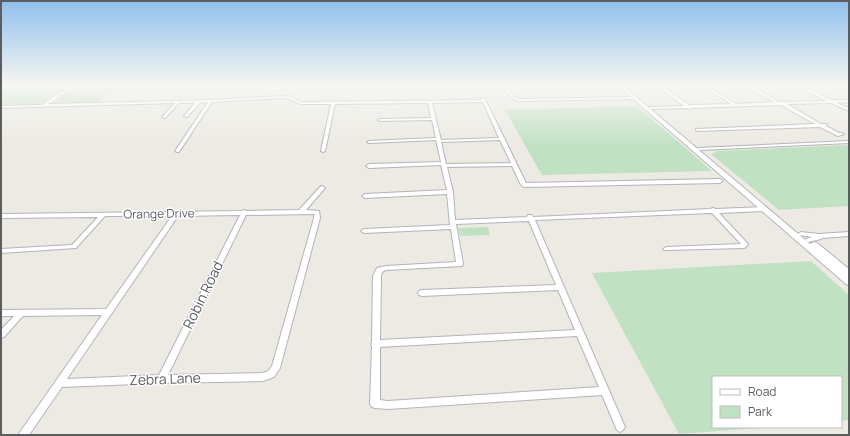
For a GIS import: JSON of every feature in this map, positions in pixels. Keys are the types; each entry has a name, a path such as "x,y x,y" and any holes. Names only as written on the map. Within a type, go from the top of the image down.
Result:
{"street":[{"path":"1,107 65,105"},
{"path":"164,117 175,105"},
{"path":"186,116 195,105"},
{"path":"177,151 208,105"},
{"path":"323,151 333,105"},
{"path":"431,105 450,192 460,264 386,268 379,270 377,276 375,404 388,405 604,391"},
{"path":"487,105 524,185 720,181"},
{"path":"643,105 699,149 849,274"},
{"path":"648,105 663,121 761,208 849,282"},
{"path":"686,105 690,108"},
{"path":"652,109 752,105"},
{"path":"698,130 823,125 787,105"},
{"path":"839,105 849,110"},
{"path":"380,120 434,119"},
{"path":"369,142 503,139"},
{"path":"699,149 849,142"},
{"path":"369,166 514,164"},
{"path":"302,211 322,188"},
{"path":"365,196 450,192"},
{"path":"364,231 530,216 761,208"},
{"path":"666,249 744,246 745,244 712,209"},
{"name":"Robin Road","path":"162,379 244,212"},
{"name":"Orange Drive","path":"1,216 317,212 318,218 276,368 271,374"},
{"path":"1,251 74,248 104,214"},
{"path":"23,435 176,214"},
{"path":"530,216 620,427"},
{"path":"801,234 819,236 849,234"},
{"path":"808,240 819,238 819,236"},
{"path":"422,292 559,287"},
{"path":"1,313 108,312"},
{"path":"1,335 21,313"},
{"path":"375,344 579,333"},
{"name":"Zebra Lane","path":"59,383 263,377 271,374"}],"green space":[{"path":"637,106 712,171 542,175 505,110"},
{"path":"849,145 849,206 779,210 711,154 718,151"},
{"path":"488,227 490,235 460,236 458,228"},
{"path":"811,261 849,295 849,420 842,421 842,376 712,376 712,428 758,428 679,434 592,273"}]}
